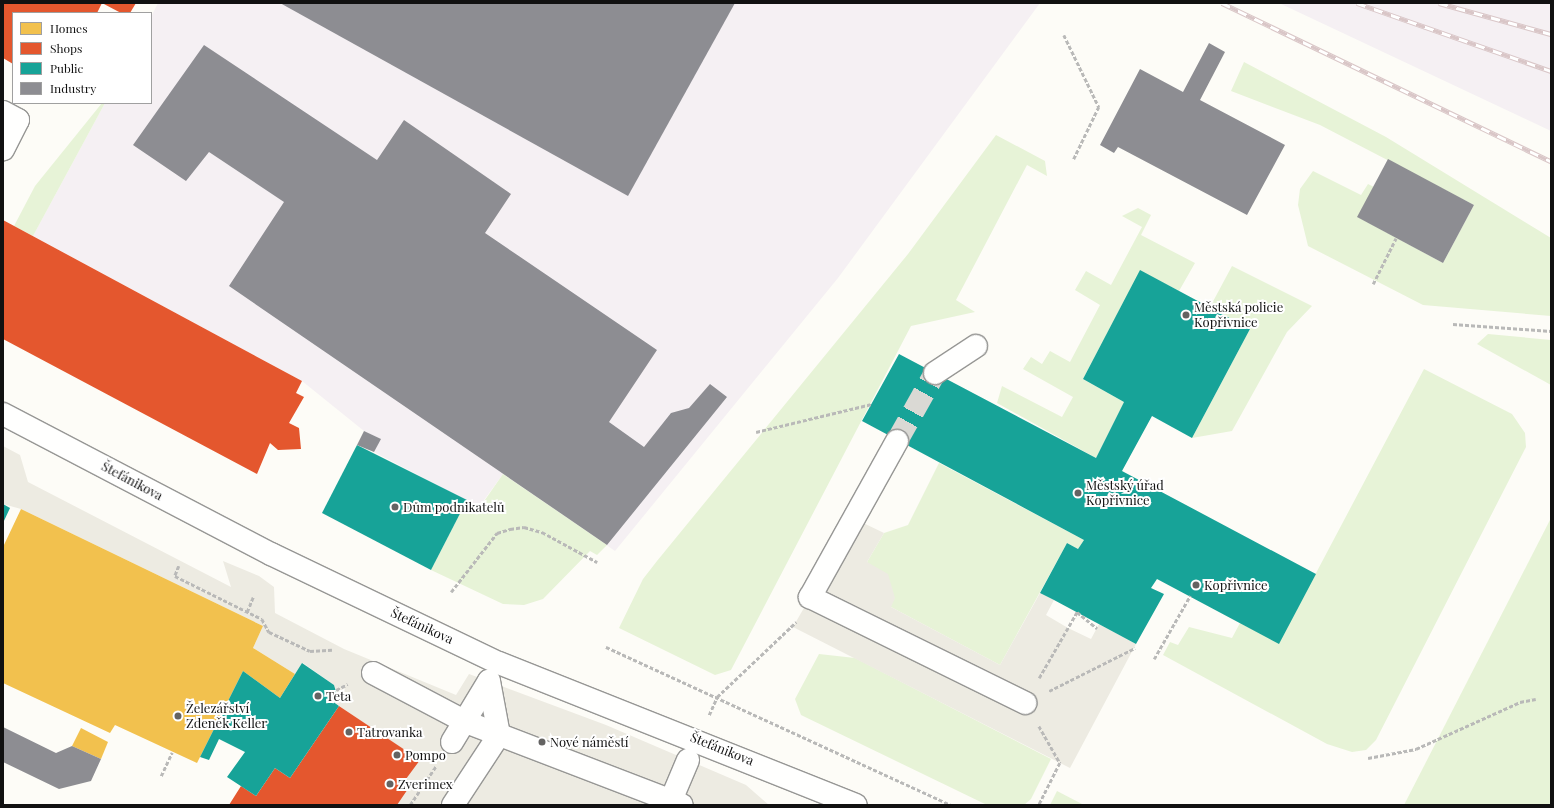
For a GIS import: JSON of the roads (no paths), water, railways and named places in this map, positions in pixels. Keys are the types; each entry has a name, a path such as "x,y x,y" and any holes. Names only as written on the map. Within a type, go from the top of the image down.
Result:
{"street":[{"path":"3,112 18,120 3,149"},
{"path":"935,373 976,346"},
{"name":"Štefánikova","path":"3,414 271,554 499,663 856,805"},
{"path":"898,441 810,597 1025,703"},
{"path":"373,672 466,722 674,803 688,760"},
{"path":"452,742 466,722 489,681 499,735 453,805"}],"tunnel":[{"path":"897,441 935,373"}],"railway":[{"path":"1222,3 1551,161"},
{"path":"1357,3 1551,71"},
{"path":"1439,3 1551,34"}],"place":[{"name":"Městská policie Kopřivnice","path":"1186,315"},
{"name":"Městský úřad Kopřivnice","path":"1078,493"},
{"name":"Dům podnikatelů","path":"395,507"},
{"name":"Kopřivnice","path":"1196,585"},
{"name":"Teta","path":"318,696"},
{"name":"Železářství Zdeněk Keller","path":"178,716"},
{"name":"Tatrovanka","path":"349,732"},
{"name":"Nové náměstí","path":"542,742"},
{"name":"Pompo","path":"397,755"},
{"name":"Zverimex","path":"390,784"}]}
